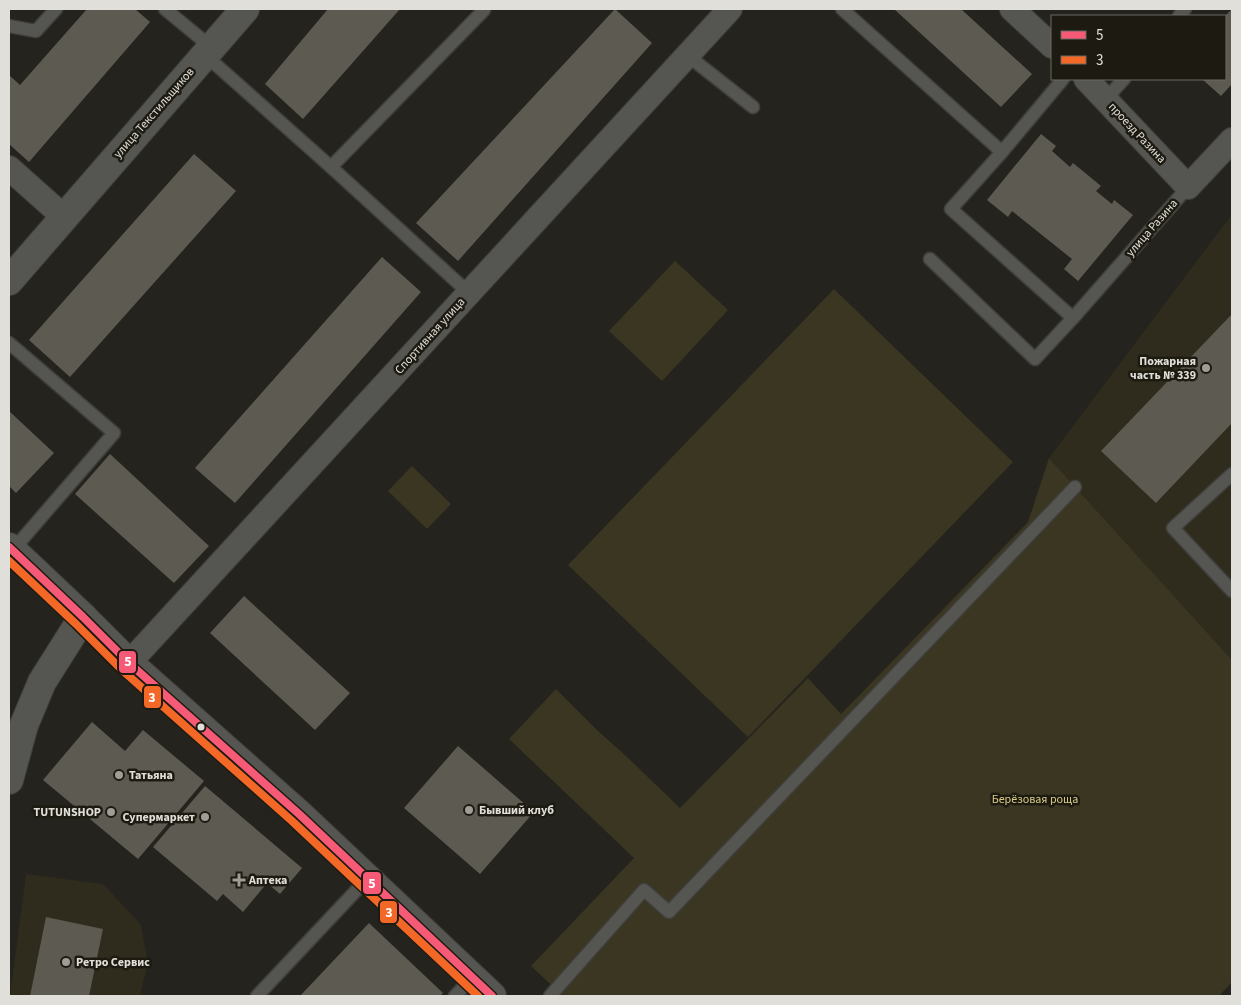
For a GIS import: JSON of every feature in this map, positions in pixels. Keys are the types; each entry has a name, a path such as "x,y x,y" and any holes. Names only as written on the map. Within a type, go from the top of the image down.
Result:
{"street":[{"name":"улица Текстильщиков","path":"9,281 245,9"},
{"name":"Спортивная улица","path":"129,663 730,9"},
{"path":"1012,9 1051,45"},
{"name":"проезд Разина","path":"1087,80 1188,188"},
{"name":"улица Разина","path":"1188,188 1232,140"},
{"path":"9,168 64,217"},
{"path":"10,549 129,663 299,814 367,879 464,987 492,996"},
{"path":"9,780 24,725 42,682 83,617"}],"lane":[{"path":"9,26 36,31 56,9"},
{"path":"165,9 331,167 469,293"},
{"path":"842,9 1002,152"},
{"path":"331,167 484,10"},
{"path":"687,55 753,107"},
{"path":"1061,80 1002,152 951,209 1073,318"},
{"path":"1105,100 1123,80"},
{"name":"улица Разина","path":"930,259 1035,358 1188,188"},
{"path":"9,343 114,433 10,549"},
{"path":"1232,474 1173,528 1232,591"},
{"path":"550,996 644,890 669,912 1075,487"},
{"path":"257,996 367,879"}],"shaded area":[{"path":"1232,214 1232,660 1049,458"},
{"path":"26,874 103,884 141,925 148,963 140,996 10,996"}],"green space":[{"path":"675,261 728,310 662,381 609,331"},
{"path":"834,289 1013,462 748,737 568,565"},
{"name":"Берёзовая роща","path":"1049,458 1232,660 1232,982 1219,996 563,996 531,966 634,858 509,739 556,689 680,808 808,678 841,714 1028,522"},
{"path":"412,466 451,504 427,529 388,491"}],"building":[{"path":"87,9 135,9 150,22 29,162 9,144 9,75 20,85"},
{"path":"328,9 400,9 303,119 265,84"},
{"path":"615,9 652,43 458,261 416,223"},
{"path":"894,9 961,9 1032,74 1001,107"},
{"path":"1232,9 1232,84 1221,96 1203,80 1226,80 1226,15"},
{"path":"1041,134 1056,146 1052,151 1070,167 1073,163 1101,186 1096,191 1112,204 1114,200 1133,215 1078,281 1064,269 1072,259 1012,211 1008,217 987,200"},
{"path":"194,154 236,191 70,377 29,340"},
{"path":"382,257 421,292 235,503 195,468"},
{"name":"Пожарная часть № 339","path":"1232,314 1232,423 1156,503 1101,451"},
{"path":"9,411 54,453 16,493 9,486"},
{"path":"110,454 209,546 174,583 75,494"},
{"path":"244,596 350,693 315,730 210,633"},
{"path":"92,722 125,751 143,730 204,781 138,859 43,780"},
{"name":"Бывший клуб","path":"458,746 534,812 480,874 404,808"},
{"path":"205,786 302,868 280,894 267,883 243,912 223,894 217,901 153,847"},
{"name":"Ретро Сервис","path":"46,917 103,929 89,996 30,996"},
{"path":"369,923 443,993 440,996 300,996"}],"transit line":[{"name":"5","path":"9,547 129,663 299,814 492,996"},
{"name":"3","path":"9,561 122,670 292,821 478,996"}],"place":[{"name":"Пожарная часть № 339","path":"1206,368"},
{"name":"Татьяна","path":"119,775"},
{"name":"Бывший клуб","path":"469,810"},
{"name":"TUTUNSHOP","path":"111,812"},
{"name":"Супермаркет","path":"205,817"},
{"name":"Аптека","path":"239,880"},
{"name":"Ретро Сервис","path":"66,962"}]}
